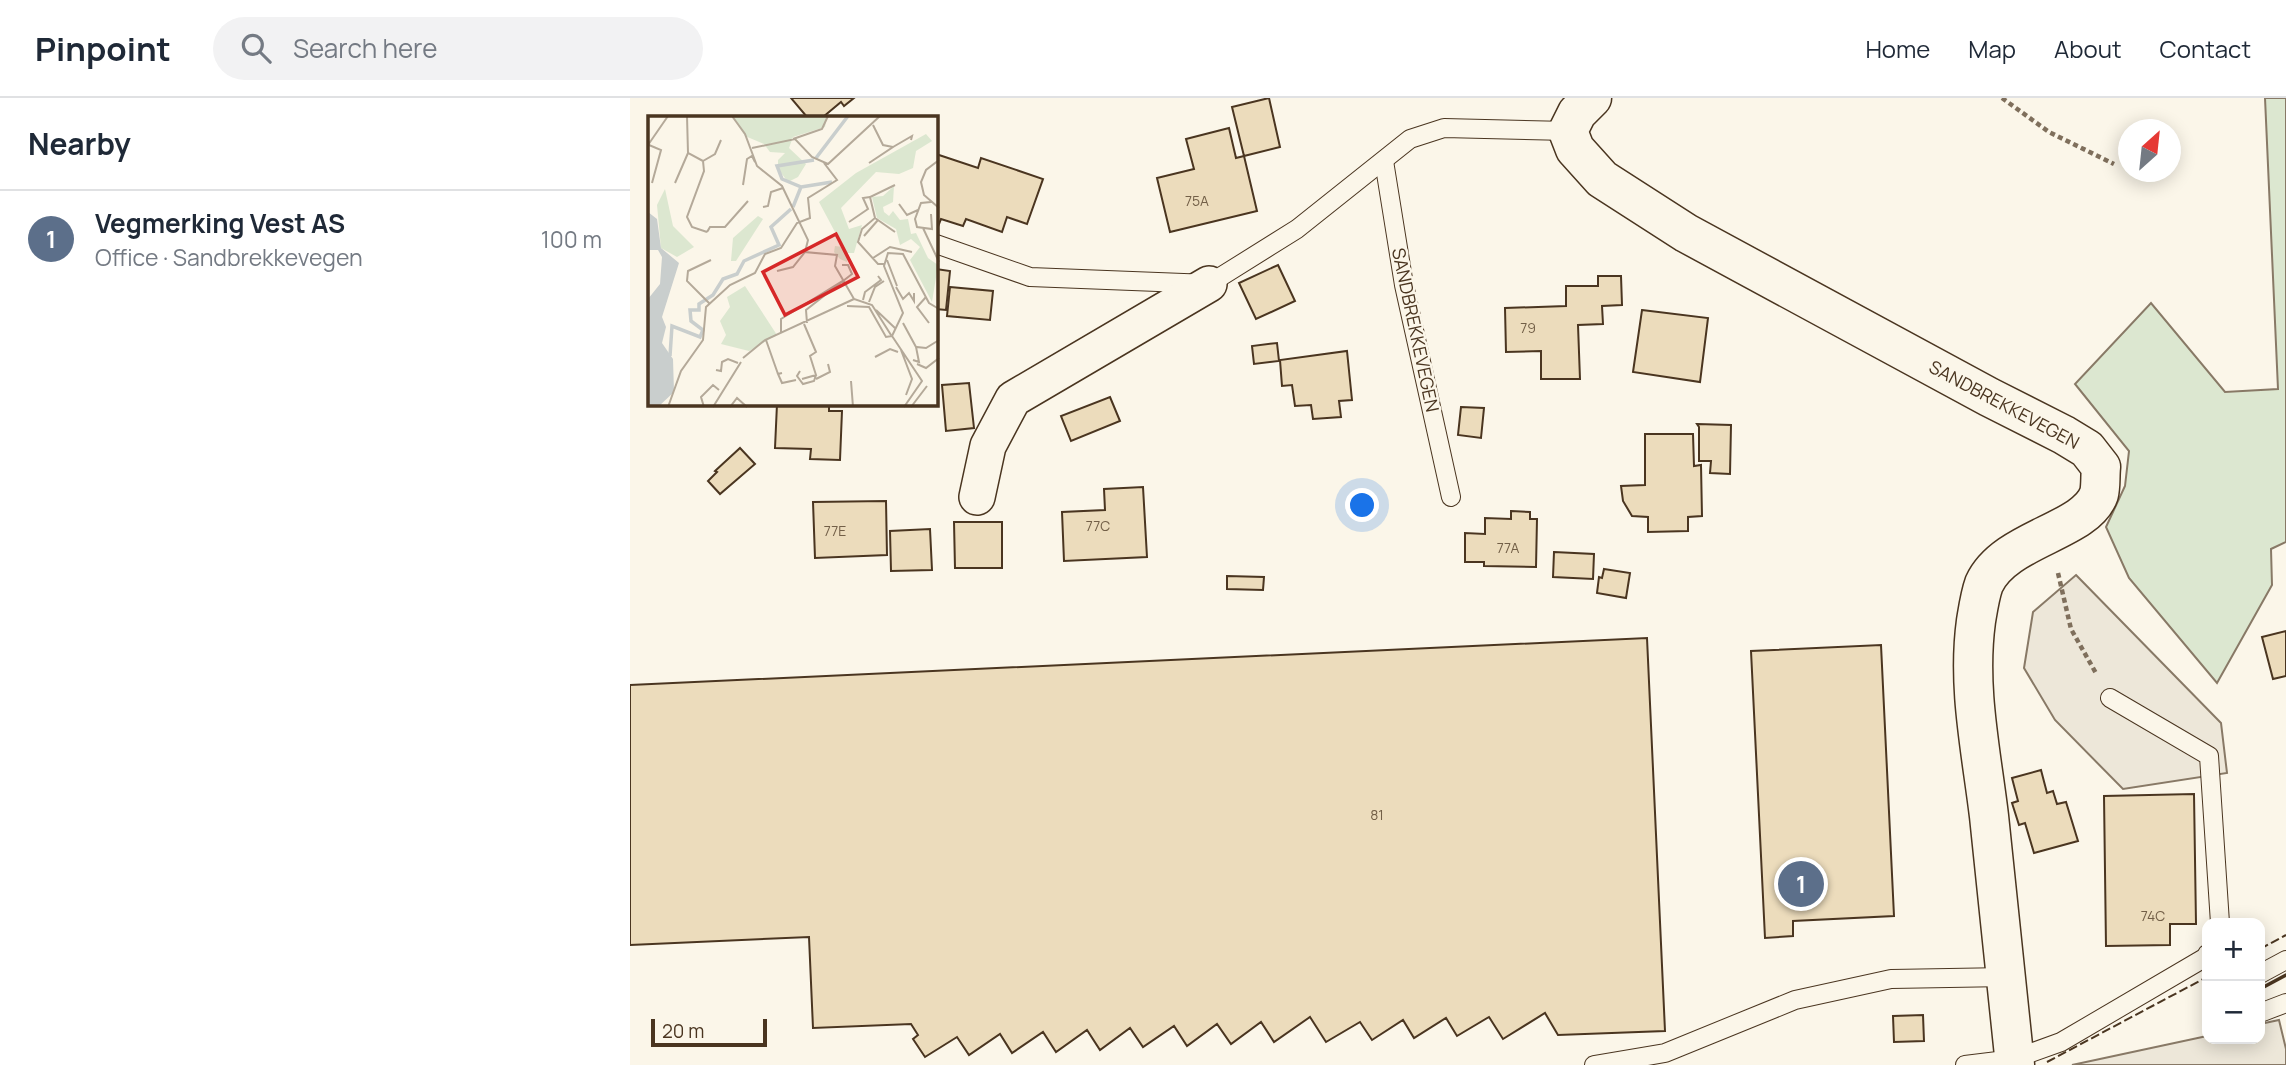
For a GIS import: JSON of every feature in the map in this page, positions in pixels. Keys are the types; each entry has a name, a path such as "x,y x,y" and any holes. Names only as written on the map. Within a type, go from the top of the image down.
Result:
{"street":[{"path":"1568,131 1577,113 1592,98"},
{"name":"SANDBREKKEVEGEN","path":"1568,131 1575,149 1602,179 1686,233 2064,435 2087,449 2101,467 2099,495 2088,510 2002,560 1984,584 1972,650 1972,691 2007,977 2014,1062"},
{"path":"977,497 988,446 1013,399 1209,284"}],"lane":[{"path":"938,245 1030,276 1209,284 1297,229 1410,139 1444,128 1568,131"},
{"name":"SANDBREKKEVEGEN","path":"1384,161 1404,285 1451,497"},
{"path":"2110,698 2210,756 2220,918"},
{"path":"1965,1065 2014,1062 2061,1042 2202,959"},
{"path":"2265,971 2286,960"},
{"path":"1594,1065 1665,1053 1795,1000 1891,979 2007,977"},
{"path":"2265,1011 2286,1003"}],"path":[{"path":"2002,98 2049,132 2114,164"},
{"path":"2043,537 2060,580 2071,629 2110,698"}],"green space":[{"path":"2265,98 2286,98 2286,542 2271,549 2272,585 2217,683 2129,578 2106,527 2125,486 2129,451 2075,384 2151,303 2225,392 2278,389"}],"shaded area":[{"path":"2076,575 2221,723 2227,773 2123,789 2055,720 2024,668 2033,612"},
{"path":"2279,1020 2286,1049 2286,1065 2072,1065 2202,1037 2202,1044 2265,1044 2265,1023"}],"building":[{"path":"791,98 854,98 844,106 841,102 824,116 806,116"},
{"path":"1269,98 1280,147 1244,156 1232,107"},
{"path":"1229,128 1236,158 1244,156 1257,211 1170,232 1157,178 1194,169 1186,139"},
{"path":"938,155 978,168 981,158 1043,179 1027,224 1007,217 1002,232 966,219 963,226 941,219 938,227"},
{"path":"1278,265 1295,301 1256,319 1239,283"},
{"path":"938,269 950,271 946,310 938,309"},
{"path":"1598,276 1621,276 1622,305 1602,306 1603,324 1578,325 1580,379 1541,379 1541,351 1506,352 1505,308 1566,306 1566,286 1598,286"},
{"path":"950,287 993,291 990,320 947,316"},
{"path":"1642,310 1708,318 1700,382 1633,372"},
{"path":"1277,343 1279,361 1254,364 1252,346"},
{"path":"1347,351 1352,400 1339,401 1341,417 1313,419 1311,405 1295,406 1292,385 1282,386 1280,360"},
{"path":"969,383 974,428 946,431 942,385"},
{"path":"1110,397 1120,421 1071,441 1061,416"},
{"path":"777,406 829,406 829,411 842,411 840,460 810,459 811,449 775,448"},
{"path":"1461,407 1484,408 1481,438 1458,435"},
{"path":"1697,424 1731,425 1730,474 1710,473 1711,461 1699,461"},
{"path":"1645,434 1693,434 1694,466 1701,465 1702,516 1688,517 1688,531 1648,532 1648,517 1632,516 1623,501 1621,486 1645,485"},
{"path":"740,448 755,464 720,494 708,481"},
{"path":"1143,487 1147,557 1064,561 1062,512 1105,510 1104,489"},
{"path":"886,501 887,555 815,558 813,502"},
{"path":"1511,511 1530,512 1530,519 1537,519 1536,567 1484,566 1484,562 1465,562 1465,533 1485,534 1485,518 1511,519"},
{"path":"954,522 1002,522 1002,568 955,568"},
{"path":"930,529 932,570 891,571 890,531"},
{"path":"1554,552 1594,554 1593,579 1553,577"},
{"path":"1604,569 1630,573 1626,598 1597,593 1599,577 1602,578"},
{"path":"1227,576 1264,577 1263,590 1227,589"},
{"path":"2286,631 2286,676 2273,679 2262,637"},
{"path":"1647,638 1665,1031 1558,1035 1545,1013 1503,1039 1489,1017 1457,1036 1446,1018 1414,1038 1403,1020 1372,1040 1360,1022 1326,1042 1310,1017 1274,1042 1261,1022 1231,1044 1217,1024 1187,1046 1174,1026 1143,1047 1130,1028 1100,1050 1087,1030 1056,1052 1043,1032 1012,1053 1000,1034 969,1055 957,1037 925,1057 913,1039 918,1035 911,1024 813,1028 809,937 630,945 630,685"},
{"path":"1881,645 1894,916 1793,921 1793,936 1765,938 1751,651"},
{"path":"2041,770 2047,793 2053,791 2057,804 2066,802 2078,841 2034,853 2025,823 2019,825 2012,803 2018,801 2012,778"},
{"path":"2194,794 2196,924 2170,924 2170,945 2106,946 2104,796"},
{"path":"1923,1015 1924,1041 1894,1042 1893,1016"}],"fence":[{"path":"2265,946 2286,935"},
{"path":"2047,1062 2202,980"}],"wall":[{"path":"2265,986 2286,975"}],"place":[{"name":"Vegmerking Vest AS","path":"1801,884"}]}
